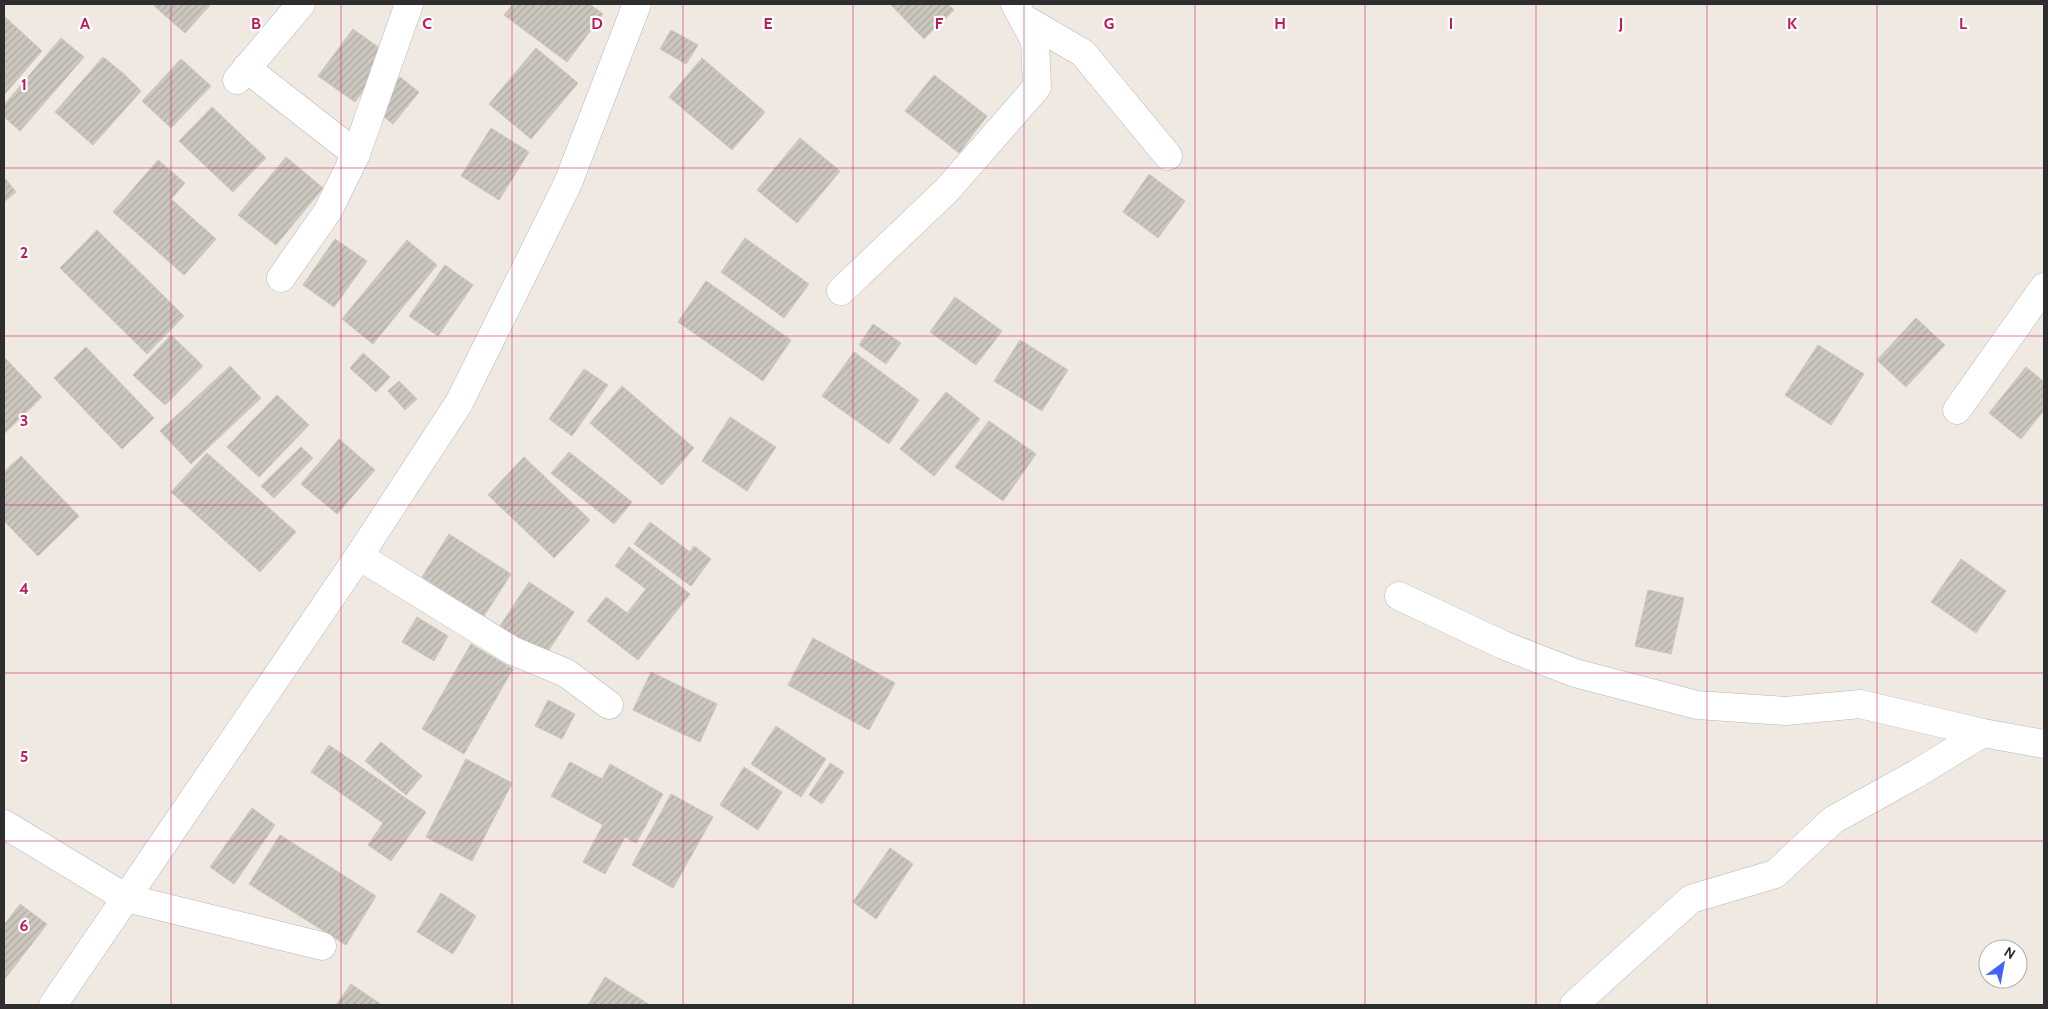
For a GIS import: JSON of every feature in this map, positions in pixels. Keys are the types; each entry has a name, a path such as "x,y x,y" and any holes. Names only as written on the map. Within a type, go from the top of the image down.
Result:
{"street":[{"path":"301,4 242,74 356,154"},
{"path":"281,278 328,211 356,154 409,4"},
{"path":"62,1001 126,898 359,556 459,403 568,183 637,4"},
{"path":"1019,11 1083,53 1168,156"},
{"path":"841,291 947,190 1036,87 1034,41 1019,11"},
{"path":"1957,410 2044,287"},
{"path":"359,556 513,651 566,673 609,705"},
{"path":"1399,596 1503,645 1575,673 1697,705 1786,710 1860,704 1984,733 2044,744"},
{"path":"1574,1005 1691,899 1775,874 1833,820 1984,733"},
{"path":"4,824 126,898 322,946"}],"building":[{"path":"152,4 211,4 185,33"},
{"path":"513,4 589,4 603,14 567,62 504,15"},
{"path":"890,4 948,4 954,10 924,39"},
{"path":"4,16 42,51 4,95"},
{"path":"353,29 389,55 355,102 318,76"},
{"path":"671,30 698,45 686,64 660,49"},
{"path":"61,38 84,57 20,131 4,117 4,105"},
{"path":"536,48 578,83 531,139 489,104"},
{"path":"103,57 141,91 93,145 55,112"},
{"path":"702,58 765,112 732,150 669,97"},
{"path":"181,59 211,86 171,128 142,101"},
{"path":"934,75 987,116 959,153 905,111"},
{"path":"400,77 419,92 393,124 374,109"},
{"path":"212,107 266,158 233,192 179,141"},
{"path":"491,128 529,152 499,200 461,176"},
{"path":"800,138 840,171 797,223 757,190"},
{"path":"286,157 323,188 276,245 238,215"},
{"path":"158,160 185,183 171,199 216,239 184,275 113,212"},
{"path":"1149,174 1185,201 1158,238 1123,212"},
{"path":"4,177 16,192 4,202"},
{"path":"97,230 184,316 147,354 60,268"},
{"path":"745,238 809,284 784,318 721,272"},
{"path":"335,239 367,261 334,307 303,285"},
{"path":"407,240 437,265 373,344 342,319"},
{"path":"445,265 473,285 438,336 409,316"},
{"path":"706,281 791,340 763,381 678,322"},
{"path":"955,297 1002,331 976,365 930,332"},
{"path":"1916,318 1945,345 1906,387 1877,360"},
{"path":"873,324 901,343 886,364 859,345"},
{"path":"171,335 203,366 165,405 133,375"},
{"path":"1020,340 1068,370 1042,411 994,381"},
{"path":"1818,345 1864,374 1831,425 1785,395"},
{"path":"86,347 154,418 122,449 54,378"},
{"path":"854,352 919,400 889,444 822,396"},
{"path":"363,353 390,377 376,392 350,368"},
{"path":"4,357 42,397 4,434"},
{"path":"230,366 261,398 191,464 160,431"},
{"path":"2026,367 2044,382 2044,410 2021,439 1989,413"},
{"path":"584,369 608,385 572,436 549,419"},
{"path":"399,381 417,399 405,410 388,391"},
{"path":"622,386 694,448 662,485 590,423"},
{"path":"946,392 980,419 934,476 900,449"},
{"path":"277,395 309,425 259,477 227,447"},
{"path":"730,417 776,447 747,491 702,461"},
{"path":"989,421 1036,454 1003,501 955,467"},
{"path":"339,439 375,470 337,514 301,484"},
{"path":"301,447 313,458 274,498 261,486"},
{"path":"569,452 632,502 614,524 551,473"},
{"path":"207,453 296,532 260,572 171,492"},
{"path":"21,456 79,516 38,556 4,521 4,472"},
{"path":"524,457 590,520 554,558 488,495"},
{"path":"650,522 690,552 694,546 711,559 691,586 634,544"},
{"path":"449,534 511,574 484,616 422,577"},
{"path":"629,547 690,594 638,660 587,621 606,597 627,613 646,589 615,566"},
{"path":"1961,559 2006,591 1976,633 1931,602"},
{"path":"529,582 574,612 545,656 500,626"},
{"path":"1648,590 1684,598 1671,654 1635,646"},
{"path":"417,617 448,636 434,661 402,642"},
{"path":"813,638 895,683 869,730 788,685"},
{"path":"471,644 513,669 464,754 422,729"},
{"path":"651,672 717,704 700,742 633,710"},
{"path":"548,700 575,714 562,739 535,726"},
{"path":"776,726 826,759 801,797 751,764"},
{"path":"381,742 422,776 406,795 365,761"},
{"path":"329,745 426,812 391,861 368,845 383,823 311,772"},
{"path":"466,759 512,783 472,861 426,837"},
{"path":"570,762 602,779 610,764 663,794 636,843 625,837 605,874 583,862 603,825 551,796"},
{"path":"830,763 844,772 822,804 809,795"},
{"path":"744,767 782,792 758,830 720,805"},
{"path":"671,794 713,817 673,888 632,865"},
{"path":"252,808 275,825 234,884 210,867"},
{"path":"280,835 376,896 346,945 249,884"},
{"path":"890,848 913,864 876,919 853,902"},
{"path":"441,893 476,916 453,954 417,932"},
{"path":"20,904 47,924 4,980 4,925"},
{"path":"605,977 650,1005 588,1005"},
{"path":"351,984 382,1005 336,1005"}]}
